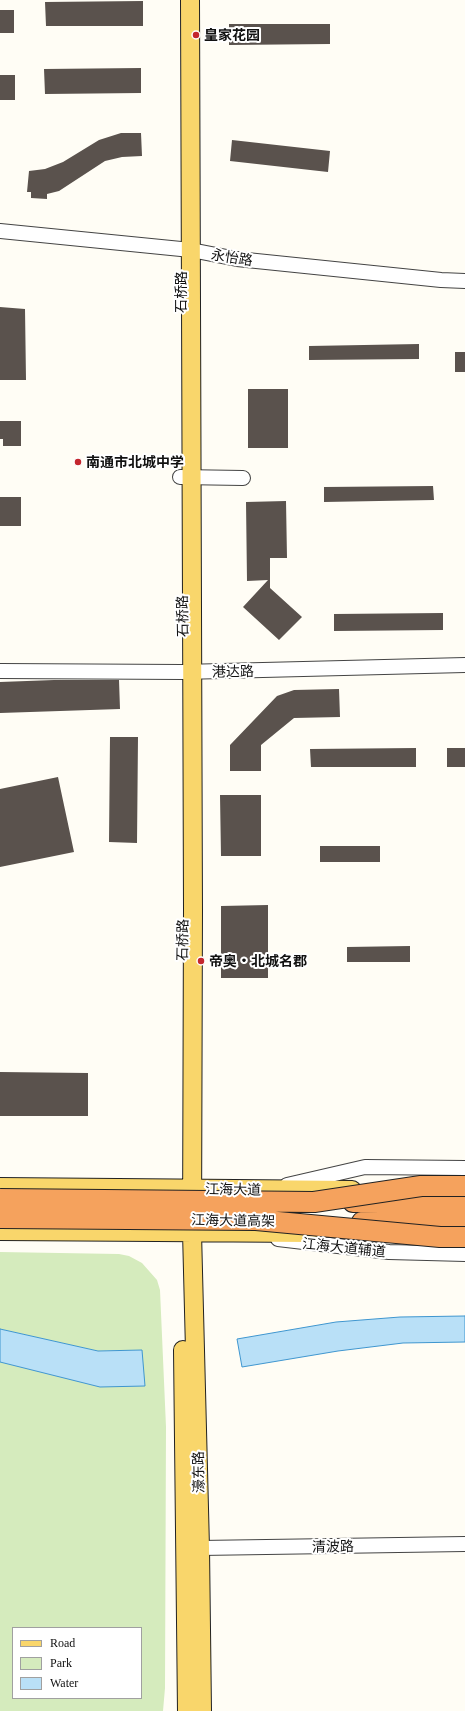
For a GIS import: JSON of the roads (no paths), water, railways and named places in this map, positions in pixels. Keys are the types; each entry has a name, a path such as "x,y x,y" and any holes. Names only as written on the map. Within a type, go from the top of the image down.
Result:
{"highway":[{"path":"314,1202 421,1186 465,1186"},
{"name":"江海大道高架","path":"0,1199 465,1203"},
{"name":"江海大道高架","path":"0,1218 465,1223"},
{"path":"256,1220 440,1236 465,1236"}],"main road":[{"name":"石桥路","path":"180,0 186,250"},
{"name":"石桥路","path":"187,1232 193,909 187,672 186,477 186,250 190,0"},
{"name":"江海大道","path":"0,1187 465,1192"},
{"path":"0,1230 465,1236"},
{"name":"濠东路","path":"187,1232 200,1548 202,1711"},
{"name":"濠东路","path":"187,1232 187,1711"}],"street":[{"name":"永怡路","path":"0,231 186,250 238,260 433,280 465,281"},
{"path":"186,477 243,478"},
{"name":"港达路","path":"0,671 187,672 465,665"},
{"path":"267,1189 365,1167 465,1168"},
{"name":"江海大道辅道","path":"224,1232 389,1252 465,1254"},
{"name":"清波路","path":"200,1548 465,1544"}],"water":[{"path":"465,1316 465,1342 403,1343 338,1351 242,1367 237,1339 336,1322 400,1317"},
{"path":"0,1329 98,1351 142,1350 145,1386 100,1387 0,1362"}],"place":[{"name":"皇家花园","path":"196,35"},
{"name":"南通市北城中学","path":"78,462"},
{"name":"帝奥·北城名郡","path":"201,961"}]}
